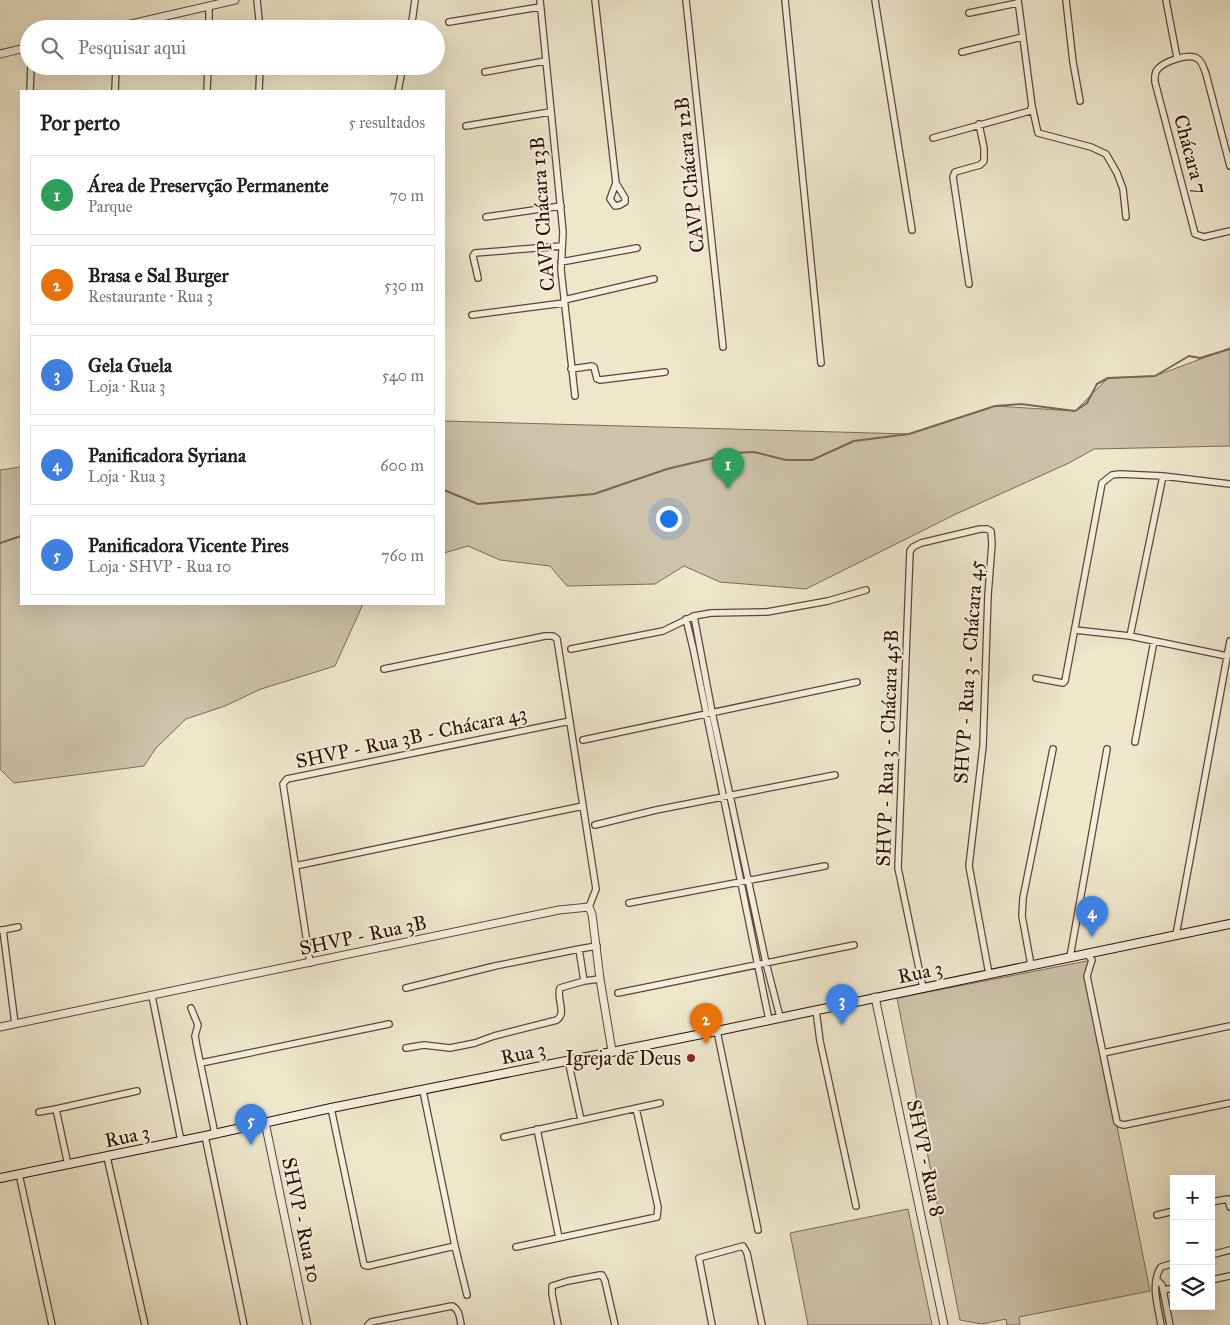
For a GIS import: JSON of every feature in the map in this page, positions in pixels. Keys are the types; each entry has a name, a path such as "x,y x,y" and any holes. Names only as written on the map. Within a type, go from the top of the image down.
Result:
{"main road":[{"name":"Rua 3","path":"0,1178 107,1157 331,1108 423,1091 1230,924"}],"street":[{"path":"152,20 235,0"},
{"path":"257,0 259,20"},
{"path":"412,20 415,0"},
{"path":"595,0 616,183"},
{"name":"CAVP Chácara 12B","path":"686,0 723,347"},
{"path":"785,0 821,363"},
{"path":"875,0 912,230"},
{"path":"1066,0 1073,62 1080,101"},
{"path":"1166,0 1177,58"},
{"path":"969,13 1018,2 1031,108 1038,133 1091,147 1106,154 1124,189 1126,217"},
{"path":"449,22 540,3"},
{"name":"CAVP Chácara 13B","path":"540,3 563,232 560,262 575,396"},
{"path":"209,7 209,20"},
{"path":"962,52 1022,37"},
{"path":"0,54 20,49"},
{"name":"Chácara 7","path":"1230,166 1203,66 1196,58 1186,57 1177,58 1158,68 1155,74 1155,82 1195,234 1204,237 1230,231"},
{"path":"484,72 545,60"},
{"path":"30,90 31,75"},
{"path":"115,90 116,75"},
{"path":"207,90 208,75"},
{"path":"259,90 260,75"},
{"path":"398,90 401,75"},
{"path":"933,138 1031,108"},
{"path":"466,126 550,112"},
{"path":"969,284 952,177 955,172 980,165 984,162 980,124"},
{"path":"486,217 560,206"},
{"path":"478,278 473,256 475,253 562,246"},
{"path":"560,262 637,248"},
{"path":"472,315 564,302 654,279"},
{"path":"571,369 592,366 600,380 664,372"},
{"path":"1036,678 1065,682 1102,483 1112,475 1163,476 1230,484"},
{"path":"1130,636 1163,476"},
{"name":"SHVP - Rua 3 - Chácara 45","path":"921,543 980,529 991,531 992,536 988,595 984,746 969,866 989,974"},
{"name":"SHVP - Rua 3 - Chácara 45B","path":"921,543 913,546 910,551 898,863 902,896 923,988"},
{"path":"571,649 663,631 686,618 694,616 711,613 767,612 828,601 866,590"},
{"path":"694,616 724,797 769,1020"},
{"path":"686,618 731,796 766,963 780,1017"},
{"path":"1075,630 1130,636 1227,656"},
{"path":"384,669 544,636 553,636 558,643 596,889 596,894 589,908 594,923 600,978 612,1051"},
{"path":"1135,742 1154,641"},
{"path":"1176,935 1230,642"},
{"path":"583,740 857,682"},
{"name":"SHVP - Rua 3B - Chácara 43","path":"310,963 283,784 287,779 570,721"},
{"path":"1031,965 1022,916 1023,898 1054,749"},
{"path":"1070,957 1107,749"},
{"path":"595,825 835,775"},
{"path":"295,866 583,806"},
{"path":"629,903 826,866"},
{"name":"SHVP - Rua 3B","path":"0,1027 559,910 589,908"},
{"path":"15,1024 2,930 18,926"},
{"path":"618,993 854,945"},
{"path":"406,988 495,966 596,946"},
{"path":"579,949 584,981"},
{"path":"1086,953 1092,960 1088,976 1117,1122 1120,1124 1230,1103"},
{"path":"406,1048 424,1044 450,1048 557,1020 562,1014 559,990 562,987 600,978"},
{"path":"762,987 772,985"},
{"path":"152,996 181,1141"},
{"name":"SHVP - Rua 8","path":"875,998 944,1325"},
{"path":"191,1008 198,1025 195,1040 215,1134"},
{"path":"816,1010 820,1041 856,1206"},
{"path":"201,1063 389,1024"},
{"path":"1103,1053 1230,1026"},
{"path":"716,1031 758,1230"},
{"path":"568,1060 582,1120"},
{"path":"39,1112 137,1091"},
{"path":"423,1091 467,1295"},
{"path":"504,1137 660,1103"},
{"path":"56,1108 68,1165"},
{"path":"331,1108 364,1265 368,1266 455,1246"},
{"path":"516,1247 657,1217 658,1207 636,1108"},
{"name":"SHVP - Rua 10","path":"264,1122 307,1325"},
{"path":"537,1129 559,1238"},
{"path":"205,1136 244,1325"},
{"path":"107,1157 144,1325"},
{"path":"20,1174 52,1325"},
{"path":"1215,1202 1228,1200 1230,1206"},
{"path":"1157,1215 1170,1212"},
{"path":"712,1325 699,1258 743,1246 747,1253 762,1325"},
{"path":"1215,1253 1230,1250"},
{"path":"1161,1325 1155,1291 1157,1276 1161,1267 1170,1264"},
{"path":"558,1325 552,1286 602,1275 615,1325"},
{"path":"1215,1279 1230,1276"},
{"path":"1157,1280 1162,1285 1170,1325"},
{"path":"1163,1290 1170,1289"},
{"path":"368,1325 371,1322 452,1306 459,1313 461,1325"},
{"path":"1159,1313 1167,1312"}],"shaded area":[{"path":"1230,348 1230,446 1094,449 1069,463 956,514 806,589 720,582 684,566 655,584 567,586 550,566 500,560 468,546 445,553 445,421 909,434 995,406 1075,411 1108,378 1155,376"},
{"path":"20,467 20,605 363,605 335,666 261,689 225,706 186,719 156,748 144,766 14,783 0,769 0,470"},
{"path":"1092,960 1087,976 1150,1291 1019,1317 1020,1325 1007,1325 1006,1319 982,1324 960,1320 897,998"},
{"path":"908,1209 932,1325 808,1325 790,1233"}],"waterway":[{"path":"445,490 478,504 594,494 667,469 734,453 754,452 786,460 812,460 854,441 909,434 995,406 1021,404 1075,411 1087,403 1097,384 1108,378 1155,376 1189,356 1200,358 1230,349"},
{"path":"0,543 20,536"}],"place":[{"name":"Área de Preservção Permanente","path":"728,489"},
{"name":"Panificadora Syriana","path":"1092,937"},
{"name":"Gela Guela","path":"842,1025"},
{"name":"Brasa e Sal Burger","path":"706,1044"},
{"name":"Igreja de Deus","path":"691,1058"},
{"name":"Panificadora Vicente Pires","path":"251,1145"}]}
